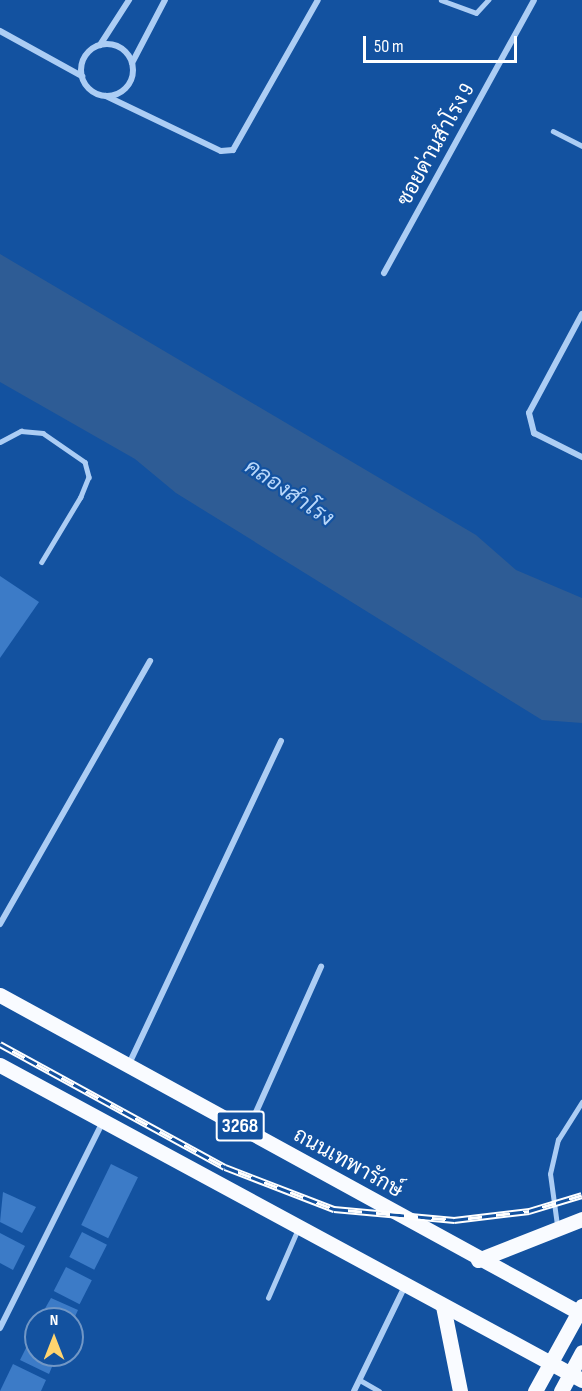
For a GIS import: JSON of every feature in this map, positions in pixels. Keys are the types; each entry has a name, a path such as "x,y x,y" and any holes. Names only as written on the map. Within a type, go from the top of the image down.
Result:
{"main road":[{"name":"ถนนเทพารักษ์","path":"0,995 129,1064 478,1260 581,1310"},
{"path":"0,1065 582,1380"},
{"path":"478,1260 582,1219"},
{"path":"443,1306 460,1391"},
{"path":"535,1391 581,1310"},
{"path":"561,1391 582,1352"}],"street":[{"path":"82,76 83,60 99,46 129,0"},
{"path":"106,96 129,84 132,63 165,0"},
{"path":"0,32 82,76 91,90 221,151 233,150 318,0"},
{"name":"ซอยด่านสำโรง 9","path":"384,273 534,0"},
{"path":"99,46 119,47 132,63"},
{"path":"582,314 529,413 534,433 582,457"},
{"path":"0,924 150,661"},
{"path":"129,1064 281,741"},
{"path":"248,1130 321,967"},
{"path":"0,1328 103,1121"},
{"path":"354,1391 405,1285"}],"lane":[{"path":"441,0 476,13 488,0"},
{"path":"553,131 582,146"},
{"path":"0,442 21,431 43,433 86,462 89,477 81,497 42,562"},
{"path":"558,1230 550,1174 558,1140 582,1102"},
{"path":"268,1298 298,1228"},
{"path":"360,1380 379,1391"}],"water":[{"name":"คลองสำโรง","path":"0,254 476,535 516,570 582,598 582,723 542,720 176,493 135,459 0,382"}],"building":[{"path":"0,576 39,602 0,658"},
{"path":"111,1164 138,1177 108,1238 81,1225"},
{"path":"3,1192 36,1207 22,1233 0,1222"},
{"path":"82,1232 107,1245 94,1270 69,1257"},
{"path":"0,1233 25,1246 13,1270 0,1263"},
{"path":"66,1267 92,1280 80,1304 54,1291"},
{"path":"51,1298 71,1307 46,1307"},
{"path":"13,1364 46,1380 41,1391 0,1391"},
{"path":"34,1367 52,1367 49,1374"}],"railway":[{"path":"0,1044 225,1167 334,1209 454,1220 529,1211 582,1195"}]}
